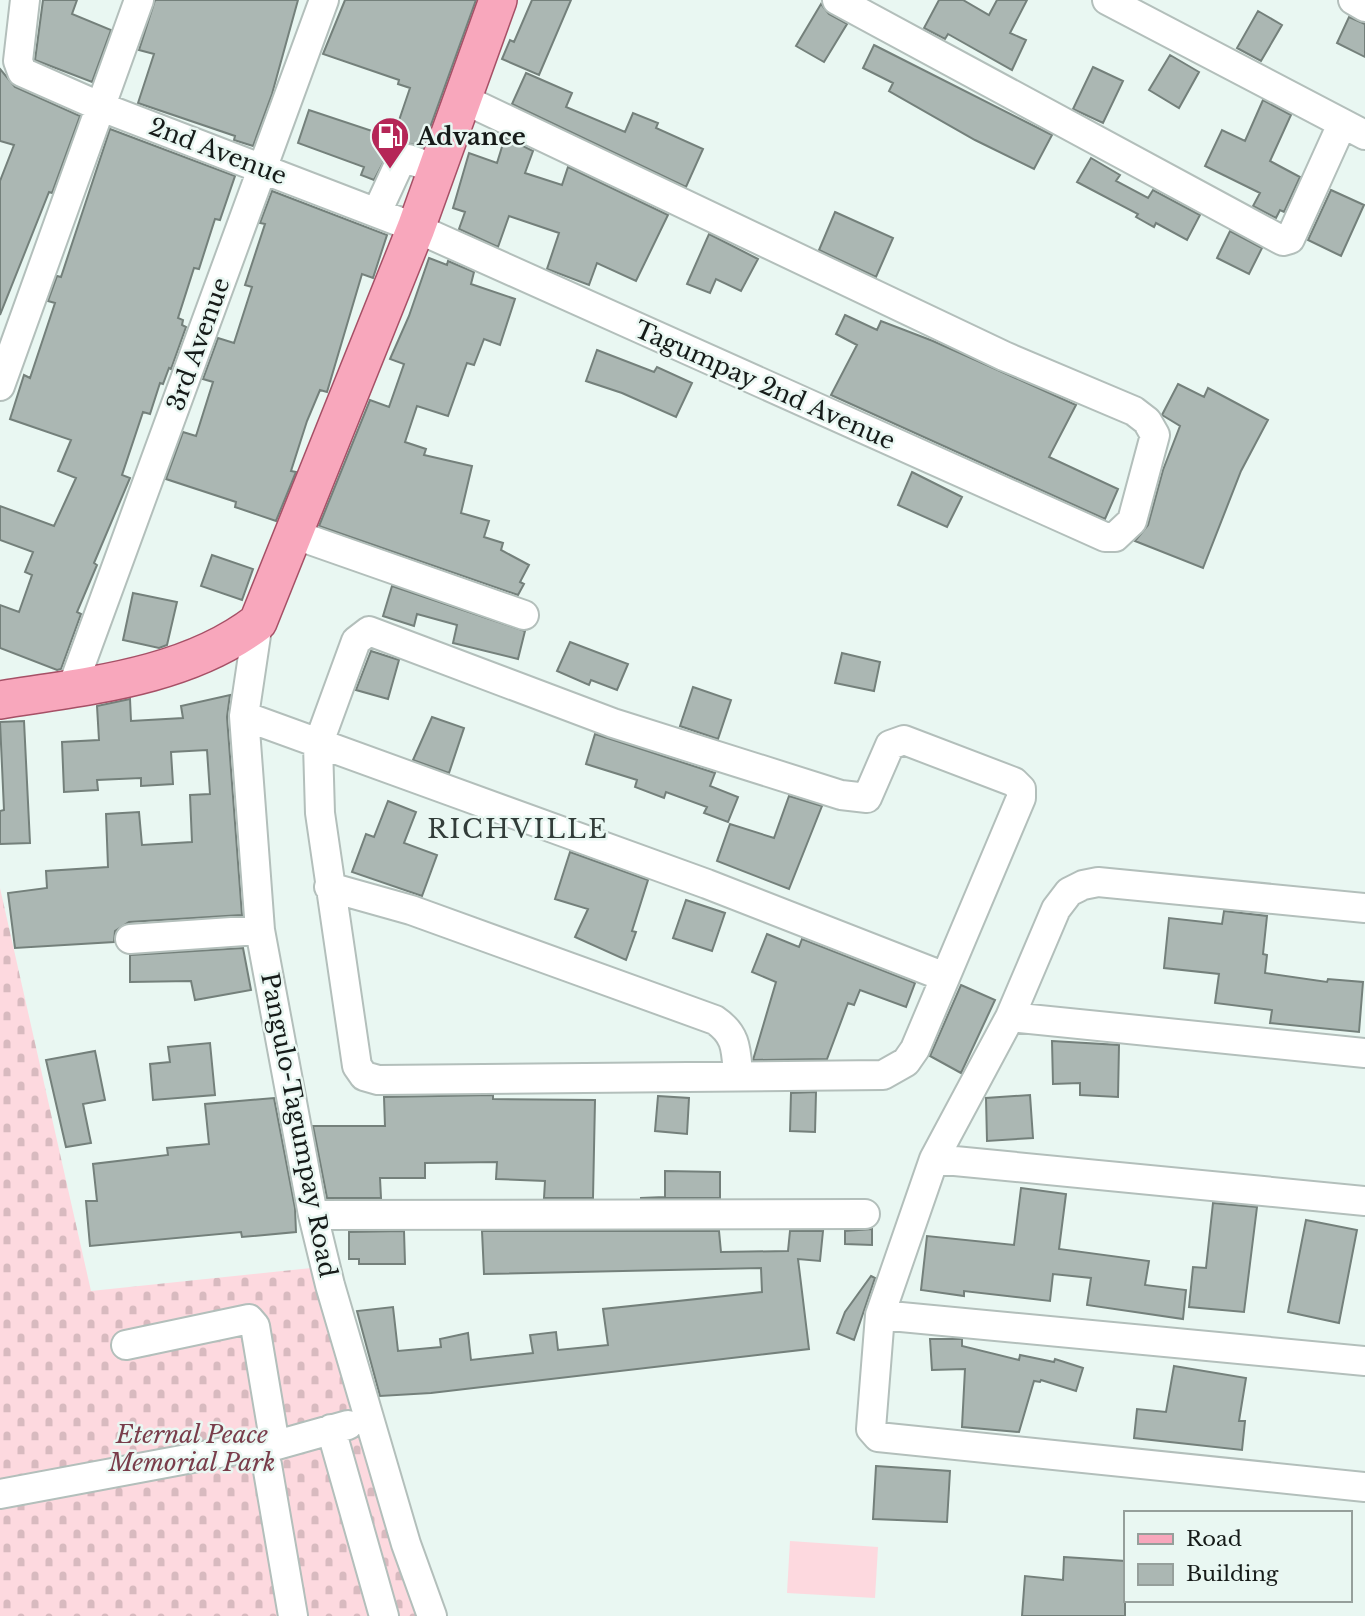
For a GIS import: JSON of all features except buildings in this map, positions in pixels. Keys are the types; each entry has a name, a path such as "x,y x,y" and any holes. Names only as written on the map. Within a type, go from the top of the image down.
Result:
{"main road":[{"path":"5,692 72,688 210,654 233,642 258,622 416,228 498,0"}],"street":[{"name":"2nd Avenue","path":"25,0 18,61 22,72 99,106 416,228"},
{"path":"0,386 139,0"},
{"name":"3rd Avenue","path":"72,688 324,0"},
{"path":"837,0 1283,241 1290,239 1354,130 1107,0"},
{"path":"1353,0 1365,7"},
{"name":"Tagumpay 2nd Avenue","path":"416,228 1105,537 1115,537 1132,521 1155,435 1147,421 1134,411 1004,356 461,97"},
{"path":"377,212 401,160 408,159 436,169"},
{"path":"293,534 524,615"},
{"name":"Pangulo-Tagumpay Road","path":"258,622 244,716 260,930 313,1215 406,1544 432,1616"},
{"path":"369,631 613,723 841,795 862,799 869,796 890,745 904,740 1014,782 1021,789 1021,798 915,1049 894,1071 883,1075 369,1079 357,1066 328,887 320,813 318,745 356,641 369,631"},
{"path":"244,716 318,745 493,805 945,976"},
{"path":"1365,908 1098,883 1083,885 1069,892 1056,909 1010,1017 934,1159 880,1315 871,1429 873,1435 878,1437 1365,1487"},
{"path":"328,887 411,910 715,1020 729,1029 736,1041 738,1075"},
{"path":"130,939 260,930"},
{"path":"1010,1017 1365,1053"},
{"path":"934,1159 1365,1200"},
{"path":"313,1215 866,1214"},
{"path":"880,1315 1365,1361"},
{"path":"126,1345 248,1319 255,1326 267,1465 293,1616"},
{"path":"0,1494 246,1448 267,1447 369,1419"},
{"path":"331,1429 384,1616"}],"green space":[{"name":"Eternal Peace Memorial Park","path":"0,888 91,1291 321,1267 424,1616 0,1616"},
{"path":"790,1541 878,1547 875,1598 787,1593"}],"place":[{"name":"Advance","path":"390,170"}],"district":[{"name":"RICHVILLE","path":"518,829"}]}
